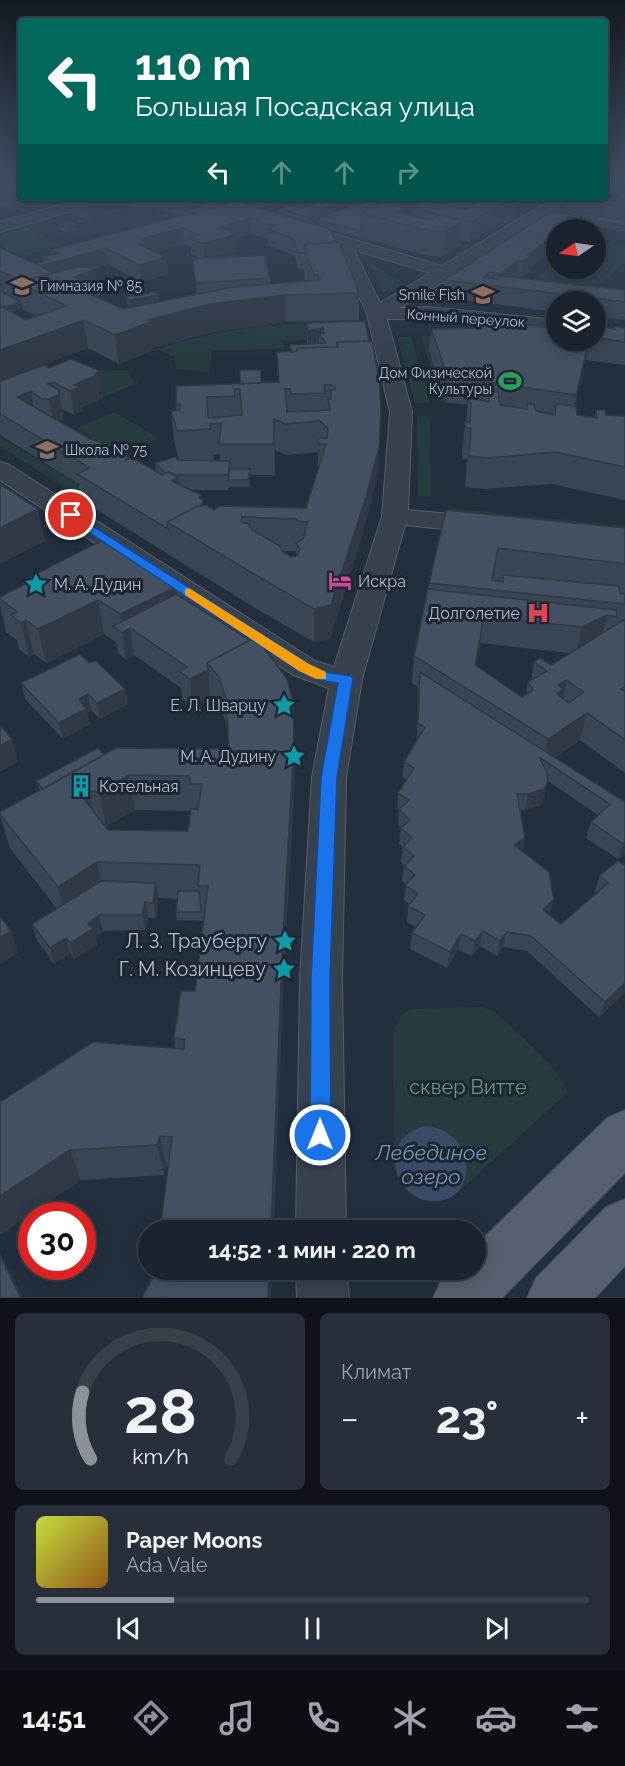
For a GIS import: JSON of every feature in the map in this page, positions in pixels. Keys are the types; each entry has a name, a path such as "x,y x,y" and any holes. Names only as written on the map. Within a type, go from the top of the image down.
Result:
{"main road":[{"path":"462,1298 625,1136"},
{"path":"556,1298 625,1226"}],"street":[{"path":"321,236 446,273"},
{"path":"376,314 505,236"},
{"path":"321,1220 321,979 329,777 346,679 395,516 400,471 401,412 376,314 342,242"},
{"name":"Конный переулок","path":"376,314 428,313 546,325"},
{"path":"0,469 304,668 324,677 346,679"},
{"path":"395,516 509,528"},
{"path":"322,1280 323,1298"}],"green space":[{"path":"0,236 43,236 62,245 21,256 0,245"},
{"path":"606,238 617,241 613,245 625,247 625,262 606,279"},
{"path":"368,263 403,283 388,292 382,292"},
{"path":"546,270 546,279 606,279 592,291 546,292 519,289"},
{"path":"357,321 362,338 283,341 285,349 212,350 209,372 176,369 174,357 156,349 230,331 306,323"},
{"path":"421,336 474,336 447,403 442,403"},
{"path":"397,337 411,337 430,403 415,403"},
{"path":"128,370 132,379 138,383 103,397 105,394 96,390 83,371"},
{"path":"114,412 159,438 120,455 76,428"},
{"path":"417,416 430,417 431,497 418,496"},
{"path":"0,437 88,490 77,495 0,446"},
{"path":"448,508 625,526 625,532 447,513"},
{"name":"сквер Витте","path":"483,1007 494,1011 546,1060 568,1092 456,1194 445,1199 425,1200 409,1191 398,1174 394,1162 393,1032 401,1015 410,1009"}],"water":[{"name":"Лебединое озеро","path":"425,1126 445,1132 458,1142 465,1156 466,1171 463,1185 453,1196 439,1201 421,1199 409,1192 400,1182 395,1165 399,1143 410,1133"}],"building":[{"path":"106,236 153,236 140,239 146,242 138,244 167,257 139,265 106,248 41,266 36,264 48,260 43,257 58,253 51,250"},
{"path":"197,236 231,236 203,244 190,238"},
{"path":"285,236 333,236 336,242 305,244 304,253 298,253 294,239"},
{"path":"514,236 546,236 546,241 527,255 531,256 523,261 519,260 499,274 490,272 483,277 498,279 501,276 625,290 625,302 606,300 606,291 546,292 444,280"},
{"path":"339,242 359,293 286,295 210,304 148,320 151,322 115,335 84,320 0,350 0,306 26,320 66,306 17,282 78,267 88,267 95,270 74,277 95,286 83,291 123,309 233,287 320,280 318,275 314,275 304,249 307,249 305,244"},
{"path":"0,248 53,273 20,281 0,271"},
{"path":"264,255 270,278 196,283 192,259"},
{"path":"0,291 20,302 6,307 0,304"},
{"path":"156,292 158,295 129,300 126,297"},
{"path":"488,314 503,321 546,327 546,351 586,351 576,395 467,379 449,380 431,329 482,328 479,319 490,319"},
{"path":"365,321 369,341 337,342 337,347 297,348 297,351 291,352 290,345 326,343 319,334 324,333 323,328 308,331 307,323"},
{"path":"606,328 625,328 625,342 606,339"},
{"path":"372,341 379,379 381,410 379,447 366,497 331,605 314,609 167,522 198,506 206,505 214,510 220,506 306,508 326,444 318,444 319,438 327,438 328,428 320,421 285,424 274,419 274,444 219,444 221,423 210,424 211,429 177,431 171,411 180,410 180,404 176,404 176,386 279,382 277,352 297,351 297,348 338,347 337,342","holes":["324,385 335,386 335,390 331,390 331,399 328,399 330,410 287,412 285,389 290,389 291,394 325,393","234,389 240,389 242,415 208,418 207,397 235,396","242,517 297,519 297,521 308,522 303,539 296,543 300,549 297,556 291,557 282,551 280,546 252,530 249,524 241,522"]},
{"path":"71,359 101,371 74,385 79,388 70,391 53,382 48,384 59,390 59,395 49,399 42,399 31,391 17,397 90,439 103,443 102,447 120,457 125,455 128,457 126,460 133,458 162,475 169,472 178,478 172,481 201,495 199,498 203,500 202,506 167,522 168,529 77,474 90,468 0,414 0,381 44,365 49,368"},
{"path":"240,370 261,370 261,383 240,384"},
{"path":"490,391 498,392 500,405 527,409 527,404 534,404 536,411 555,415 556,404 576,406 577,415 597,418 596,410 605,410 606,415 625,416 625,467 556,452 489,458 469,456 471,428 465,428 465,422 470,422 471,403 468,402 472,398 489,402"},
{"path":"175,457 178,460 230,461 228,475 175,475 165,473 155,463"},
{"path":"230,469 250,469 248,480 228,480"},
{"path":"0,484 38,509 0,528"},
{"path":"446,510 625,528 625,564 498,548 492,580 503,582 503,575 619,586 620,593 625,594 625,604 429,583"},
{"path":"101,541 176,587 120,614 98,600 38,629 26,620 21,623 11,615 17,612 0,597 25,584 22,581"},
{"path":"428,589 616,610 617,617 607,615 582,627 484,616 475,665 522,697 533,690 528,682 547,671 534,662 540,658 551,665 625,619 625,686 621,689 625,691 625,740 587,713 548,739 414,656","holes":["567,680 583,692 569,703 557,694 563,689 558,685"]},
{"path":"176,594 250,640 207,663 208,670 190,679 179,671 187,667 130,628 122,633 113,626"},
{"path":"256,637 287,679 293,702 294,741 283,935 271,1220 161,1220 172,1137 160,1136 157,1145 70,1150 0,1196 0,1102 93,1042 184,1049 185,1039 174,1038 181,991 195,991 208,886 198,886 200,865 97,862 58,887 0,812 116,748 229,749 226,698 219,677 207,663","holes":["129,775 189,776 191,784 202,784 198,809 191,809 188,831 108,830 80,794 88,791 99,792"]},
{"path":"80,654 89,663 96,661 125,689 97,703 88,694 79,699 86,709 59,723 21,683"},
{"path":"420,672 625,802 625,842 623,844 591,822 610,804 539,757 547,772 548,781 544,789 528,794 517,794 525,838 514,845 549,872 554,899 543,910 561,924 608,883 600,875 618,861 625,865 625,983 605,1002 531,936 507,932 500,941 483,931 475,941 461,934 450,952 412,933 425,915 408,906 418,894 405,885 415,875 404,866 414,856 403,847 412,838 401,828 410,820 399,809 409,800 398,793 414,768 404,762 425,727 418,724"},
{"path":"0,725 12,739 0,746"},
{"path":"98,748 104,755 43,789 36,781"},
{"path":"101,881 156,883 153,903 145,902 142,915 99,915 88,924 93,929 70,943 66,938 50,948 32,924"},
{"path":"178,891 199,891 201,912 176,912"},
{"path":"0,916 11,931 0,938"},
{"path":"0,1256 21,1298 0,1298"},
{"path":"151,1280 269,1280 268,1298 142,1298"}],"slow traffic":[{"path":"189,592 304,668 321,676"}],"place":[{"name":"Гимназия № 85","path":"22,286"},
{"name":"Smile Fish","path":"483,295"},
{"name":"Дом Физической Культуры","path":"510,381"},
{"name":"Школа № 75","path":"47,450"},
{"name":"Искра","path":"340,581"},
{"name":"М. А. Дудин","path":"36,584"},
{"name":"Долголетие","path":"538,613"},
{"name":"Е. Л. Шварцу","path":"284,705"},
{"name":"М. А. Дудину","path":"294,756"},
{"name":"Котельная","path":"81,786"},
{"name":"Л. З. Траубергу","path":"285,941"},
{"name":"Г. М. Козинцеву","path":"284,969"}],"route":[{"path":"71,515 304,668 324,677 346,679 336,726 329,777 321,979 320,1135"}]}
